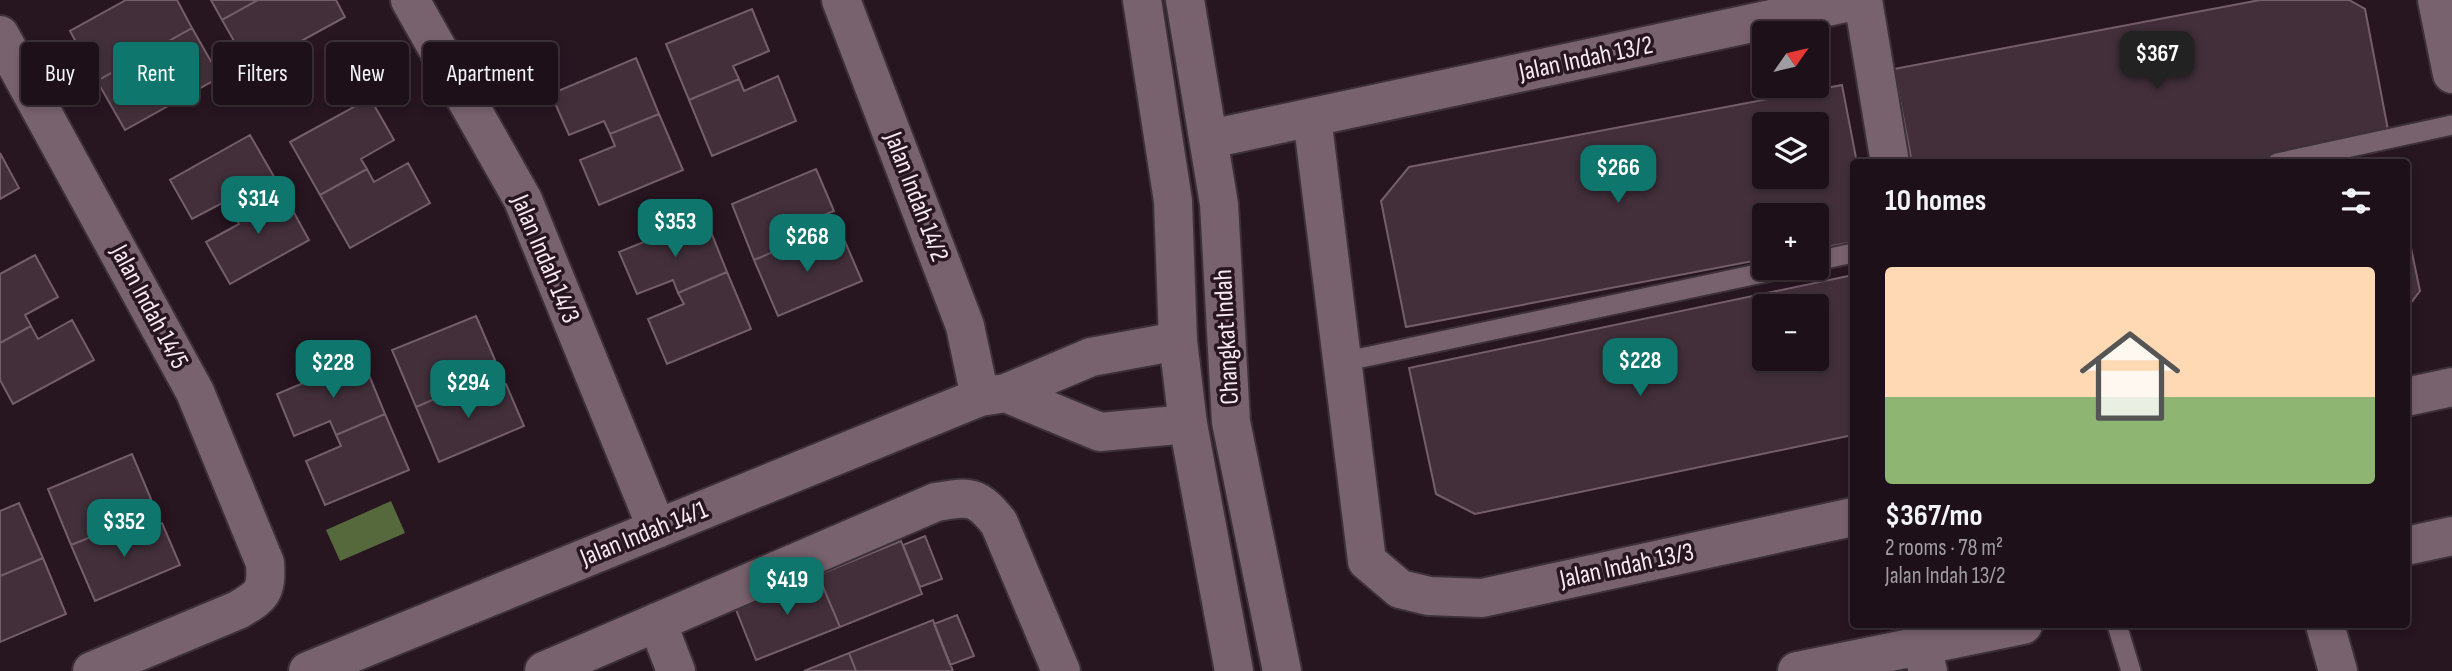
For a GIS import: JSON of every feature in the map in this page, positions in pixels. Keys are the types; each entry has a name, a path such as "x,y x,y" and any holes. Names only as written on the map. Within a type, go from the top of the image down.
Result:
{"street":[{"name":"Jalan Indah 14/3","path":"410,0 523,200 657,529"},
{"name":"Jalan Indah 14/2","path":"841,0 993,395"},
{"name":"Changkat Indah","path":"1142,0 1172,201 1178,341 1188,424 1234,671"},
{"name":"Changkat Indah","path":"1185,0 1219,204 1231,422 1282,671"},
{"path":"1861,0 1889,159"},
{"name":"Jalan Indah 13/2","path":"1210,139 1861,0"},
{"path":"2437,0 2452,74"},
{"name":"Jalan Indah 14/5","path":"0,35 195,392 265,563 263,593 238,610 92,671"},
{"path":"1312,117 1342,362"},
{"name":"Jalan Indah 14/1","path":"308,671 1091,357 1178,341"},
{"name":"Jalan Indah 13/3","path":"1342,362 1367,561 1400,589 1429,596 1482,598 1850,518"},
{"path":"2410,396 2452,387"},
{"path":"993,395 1100,432 1188,424"},
{"path":"544,671 936,502 962,497 984,504 999,523 1060,671"},
{"path":"2410,545 2452,536"},
{"path":"657,622 676,671"},
{"path":"1797,671 1925,658 2014,628"},
{"path":"2326,628 2338,671"}],"lane":[{"path":"2295,159 2452,125"},
{"path":"1829,258 1850,254"},
{"path":"1342,362 1752,275"},
{"path":"2118,628 2131,671"}],"shaded area":[{"path":"391,501 405,533 340,561 326,530"}],"building":[{"path":"126,0 177,0 192,28 167,42 113,42 113,72 99,80 99,42 76,42 70,31"},
{"path":"211,0 258,0 222,20"},
{"path":"258,0 336,0 345,17 299,42 235,42 222,20"},
{"path":"2260,0 2349,0 2365,9 2389,135 2264,159 1911,159 1894,69"},
{"path":"752,9 769,51 733,66 739,79 689,100 666,44"},
{"path":"192,28 213,65 213,81 199,89 199,42 167,42"},
{"path":"636,58 659,114 610,134 604,121 569,135 556,105 558,105 558,91"},
{"path":"113,72 113,105 170,105 125,130 99,84 99,80"},
{"path":"778,76 796,121 712,156 689,100 739,79 744,91"},
{"path":"1842,85 1856,159 1850,159 1850,243 1829,247 1829,203 1752,203 1752,261 1406,327 1381,201 1409,167 1773,98 1829,98 1829,87"},
{"path":"357,105 374,105 394,140 361,159 367,169 320,195 290,142"},
{"path":"659,114 683,170 599,205 580,160 615,146 610,134"},
{"path":"250,135 280,187 233,213 226,201 192,219 170,180"},
{"path":"0,153 19,188 0,199"},
{"path":"408,163 430,203 350,248 320,195 367,169 374,182"},
{"path":"816,169 834,211 798,226 804,239 754,260 732,204"},
{"path":"280,187 309,240 230,284 206,242 239,224 233,213"},
{"path":"705,217 727,272 678,293 673,280 637,294 619,252"},
{"path":"843,237 862,281 778,316 754,260 804,239 808,251"},
{"path":"2410,243 2420,291 2410,304"},
{"path":"35,255 58,297 25,315 31,326 0,343 0,274"},
{"path":"727,272 751,329 667,364 648,319 684,304 678,293"},
{"path":"1850,276 1850,436 1475,514 1436,494 1409,368 1752,296 1752,371 1829,371 1829,294 1762,294"},
{"path":"476,316 495,360 460,374 465,386 416,407 392,350"},
{"path":"72,320 94,360 13,404 0,380 0,343 31,326 38,339"},
{"path":"362,358 385,414 336,435 330,421 294,436 277,394"},
{"path":"506,384 524,426 439,462 416,407 465,386 470,399"},
{"path":"385,414 409,470 325,505 306,461 341,446 336,435"},
{"path":"132,454 151,499 116,513 121,525 71,545 48,489"},
{"path":"19,503 43,558 0,576 0,511"},
{"path":"162,523 180,565 95,601 71,545 121,525 126,538"},
{"path":"925,536 942,579 920,587 903,545"},
{"path":"901,541 922,594 840,627 818,575"},
{"path":"43,558 66,614 0,642 0,576"},
{"path":"818,575 840,627 756,660 735,607"},
{"path":"957,615 974,656 950,665 934,624"},
{"path":"933,620 953,671 856,671 849,653"},
{"path":"849,653 856,671 804,671"}]}
